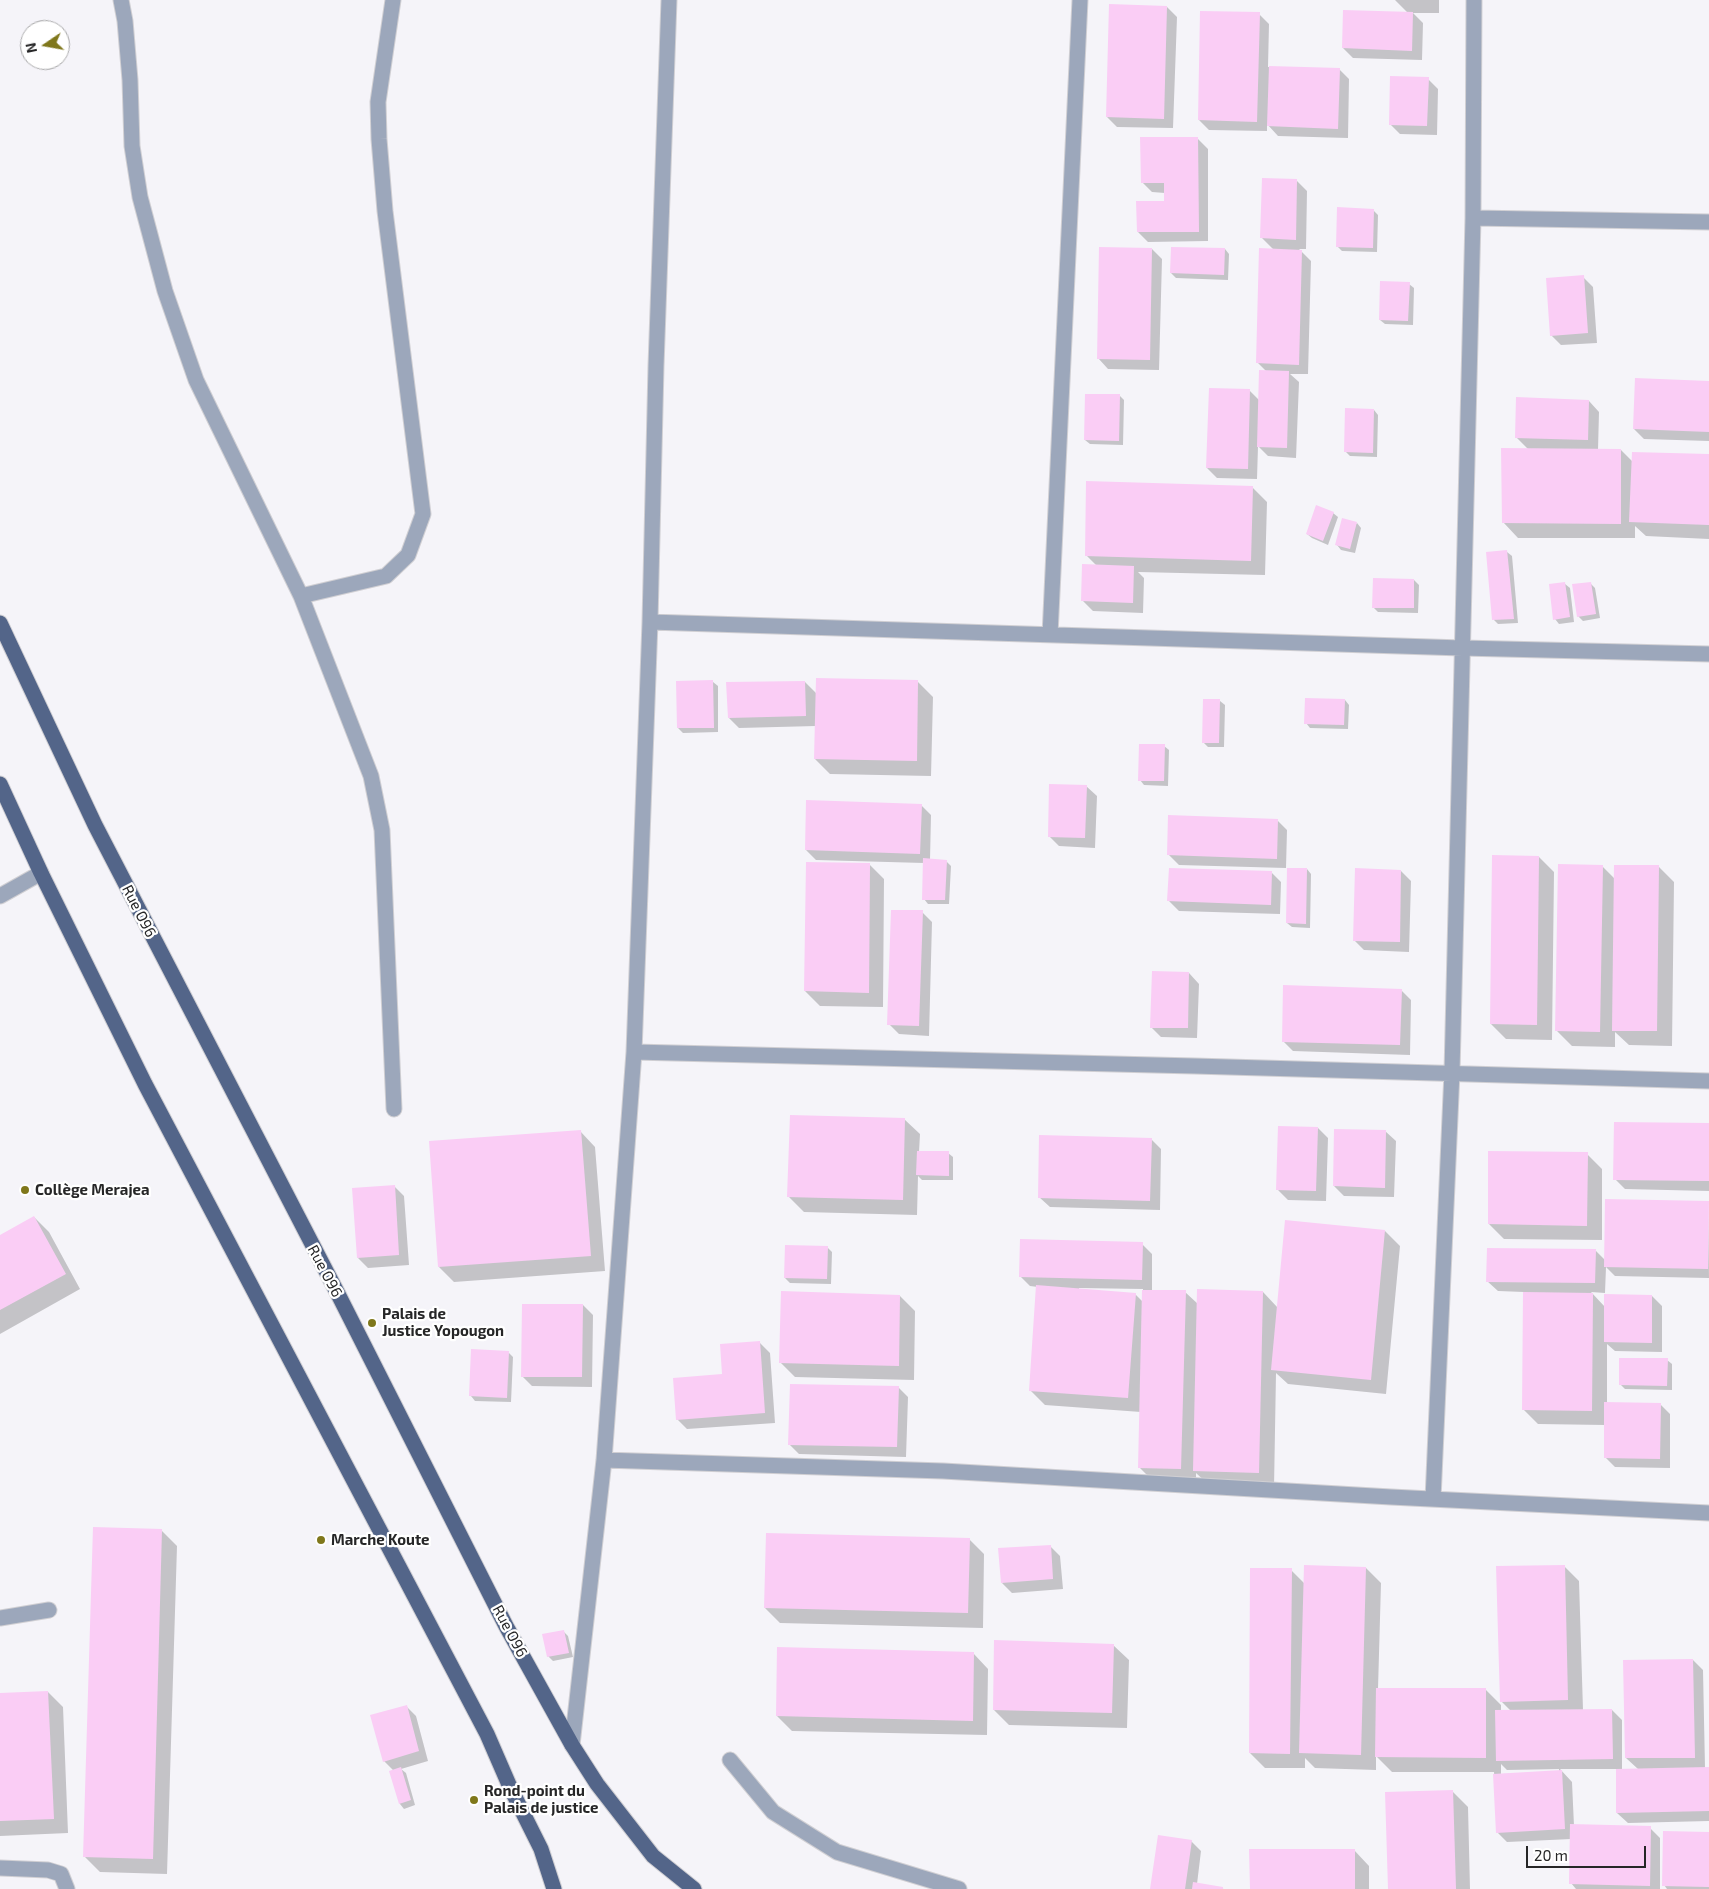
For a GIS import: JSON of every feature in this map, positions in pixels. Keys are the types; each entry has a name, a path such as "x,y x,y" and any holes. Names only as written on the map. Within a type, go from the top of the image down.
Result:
{"main road":[{"name":"Rue O96","path":"0,623 95,826 338,1294 506,1626 572,1745 597,1784 653,1856 694,1889"},
{"path":"0,784 41,873 145,1084 487,1734 540,1849 554,1889"}],"street":[{"path":"121,0 125,21 130,80 132,146 140,197 165,291 196,380 301,596 371,776 382,830 394,1109"},
{"path":"301,596 386,576 408,554 423,514 385,211 379,139 378,102 393,0"},
{"path":"572,1745 604,1460 634,1052 670,0"},
{"path":"1050,635 1080,0"},
{"path":"1433,1499 1452,1072 1473,218 1474,0"},
{"path":"1473,218 1709,222"},
{"path":"650,622 1709,654"},
{"path":"0,896 41,873"},
{"path":"634,1052 1452,1072 1709,1081"},
{"path":"604,1460 943,1471 1709,1513"},
{"path":"0,1618 49,1610"},
{"path":"730,1760 773,1812 837,1852 959,1889"},
{"path":"0,1868 48,1870 61,1874 67,1889"}],"building":[{"path":"1109,4 1167,6 1164,119 1106,117"},
{"path":"1343,10 1413,12 1412,51 1342,48"},
{"path":"1200,11 1260,12 1257,122 1198,120"},
{"path":"1269,66 1340,68 1338,129 1267,126"},
{"path":"1390,76 1429,77 1427,126 1389,125"},
{"path":"1140,137 1198,137 1199,232 1137,232 1136,201 1164,201 1164,183 1141,183"},
{"path":"1262,178 1297,179 1296,240 1260,238"},
{"path":"1337,207 1374,209 1373,248 1336,247"},
{"path":"1099,247 1152,248 1150,360 1097,359"},
{"path":"1171,247 1225,248 1224,275 1170,273"},
{"path":"1259,248 1302,250 1299,365 1256,363"},
{"path":"1584,275 1588,333 1550,336 1546,278"},
{"path":"1380,281 1410,282 1408,321 1379,320"},
{"path":"1259,370 1289,371 1287,448 1257,447"},
{"path":"1635,378 1709,381 1709,432 1633,429"},
{"path":"1209,388 1250,389 1248,469 1206,468"},
{"path":"1085,394 1120,394 1119,441 1084,440"},
{"path":"1516,397 1589,400 1588,440 1515,438"},
{"path":"1345,408 1374,409 1373,453 1344,452"},
{"path":"1501,448 1621,449 1621,524 1502,523"},
{"path":"1632,452 1709,454 1709,525 1629,522"},
{"path":"1086,481 1253,486 1251,561 1085,556"},
{"path":"1316,505 1334,512 1323,541 1306,534"},
{"path":"1342,518 1357,522 1350,549 1335,545"},
{"path":"1507,550 1514,619 1492,620 1486,552"},
{"path":"1082,564 1134,566 1133,603 1081,601"},
{"path":"1373,578 1414,579 1414,608 1372,608"},
{"path":"1565,582 1570,617 1553,620 1549,584"},
{"path":"1591,582 1596,614 1577,617 1572,584"},
{"path":"816,678 918,680 917,761 814,759"},
{"path":"713,680 714,728 677,728 676,681"},
{"path":"805,681 806,716 728,718 726,682"},
{"path":"1305,698 1345,699 1344,725 1304,724"},
{"path":"1203,699 1220,699 1219,743 1202,743"},
{"path":"1139,744 1165,744 1164,781 1138,781"},
{"path":"1049,784 1087,785 1085,838 1048,837"},
{"path":"806,800 922,804 920,854 805,850"},
{"path":"1168,815 1278,819 1277,859 1167,855"},
{"path":"1492,855 1539,856 1537,1025 1490,1024"},
{"path":"923,858 947,860 945,900 922,900"},
{"path":"806,862 870,863 869,993 804,991"},
{"path":"1558,864 1603,865 1600,1032 1555,1031"},
{"path":"1614,865 1659,865 1657,1031 1612,1031"},
{"path":"1169,868 1272,871 1271,905 1167,901"},
{"path":"1287,868 1307,868 1306,924 1286,923"},
{"path":"1355,868 1401,870 1400,942 1353,941"},
{"path":"891,910 923,910 919,1026 887,1025"},
{"path":"1152,971 1189,972 1188,1028 1150,1028"},
{"path":"1283,985 1402,989 1400,1045 1282,1042"},
{"path":"790,1115 905,1118 903,1200 787,1197"},
{"path":"1614,1122 1709,1123 1709,1181 1613,1180"},
{"path":"1278,1126 1318,1127 1316,1191 1276,1190"},
{"path":"1334,1129 1386,1130 1385,1188 1333,1186"},
{"path":"581,1130 591,1256 438,1267 429,1141"},
{"path":"1039,1135 1152,1138 1150,1201 1038,1198"},
{"path":"917,1151 949,1151 949,1176 916,1175"},
{"path":"1488,1151 1588,1152 1587,1226 1488,1224"},
{"path":"395,1185 399,1255 357,1258 352,1188"},
{"path":"1605,1199 1709,1201 1708,1269 1604,1267"},
{"path":"34,1216 66,1274 0,1310 0,1235"},
{"path":"1285,1220 1385,1230 1371,1380 1271,1370"},
{"path":"1020,1239 1143,1242 1142,1280 1019,1277"},
{"path":"785,1245 828,1246 827,1279 784,1278"},
{"path":"1487,1248 1596,1249 1595,1283 1486,1282"},
{"path":"1036,1285 1136,1293 1128,1398 1029,1391"},
{"path":"1197,1289 1263,1291 1259,1473 1193,1471"},
{"path":"1142,1290 1186,1290 1181,1469 1138,1468"},
{"path":"781,1291 900,1295 899,1366 779,1363"},
{"path":"1523,1292 1593,1293 1592,1411 1522,1410"},
{"path":"1604,1294 1652,1295 1652,1343 1604,1342"},
{"path":"522,1304 583,1304 582,1377 521,1377"},
{"path":"760,1341 765,1413 676,1420 673,1378 722,1374 720,1344"},
{"path":"471,1349 509,1351 507,1398 469,1396"},
{"path":"1619,1358 1668,1358 1667,1386 1619,1385"},
{"path":"790,1384 899,1386 897,1447 788,1445"},
{"path":"1604,1402 1661,1403 1660,1459 1604,1458"},
{"path":"93,1527 162,1529 153,1859 83,1857"},
{"path":"766,1533 970,1538 968,1613 764,1608"},
{"path":"1051,1545 1053,1579 1001,1583 998,1548"},
{"path":"1304,1565 1366,1567 1361,1755 1299,1753"},
{"path":"1565,1565 1568,1700 1500,1702 1496,1566"},
{"path":"1250,1568 1292,1568 1290,1754 1249,1753"},
{"path":"564,1630 569,1653 547,1657 542,1634"},
{"path":"994,1640 1114,1644 1112,1713 993,1710"},
{"path":"777,1647 974,1652 973,1721 776,1716"},
{"path":"1693,1659 1695,1758 1625,1758 1623,1660"},
{"path":"1376,1688 1486,1688 1486,1758 1375,1757"},
{"path":"48,1691 54,1819 0,1821 0,1693"},
{"path":"407,1705 419,1751 383,1762 370,1715"},
{"path":"1612,1709 1613,1759 1496,1761 1495,1710"},
{"path":"401,1767 411,1800 399,1804 389,1771"},
{"path":"1709,1767 1709,1811 1616,1813 1616,1769"},
{"path":"1562,1770 1565,1829 1496,1833 1493,1774"},
{"path":"1453,1790 1456,1889 1388,1889 1385,1792"},
{"path":"1570,1824 1651,1826 1650,1886 1569,1884"},
{"path":"1663,1831 1709,1832 1709,1887 1662,1886"},
{"path":"1158,1835 1192,1840 1185,1889 1150,1889"},
{"path":"1249,1849 1355,1849 1355,1889 1250,1889"},
{"path":"1193,1882 1223,1887 1223,1889 1192,1889"}],"place":[{"name":"Collège Merajea","path":"25,1190"},
{"name":"Palais de Justice Yopougon","path":"372,1323"},
{"name":"Marche Koute","path":"321,1540"},
{"name":"Rond-point du Palais de justice","path":"474,1800"}]}
